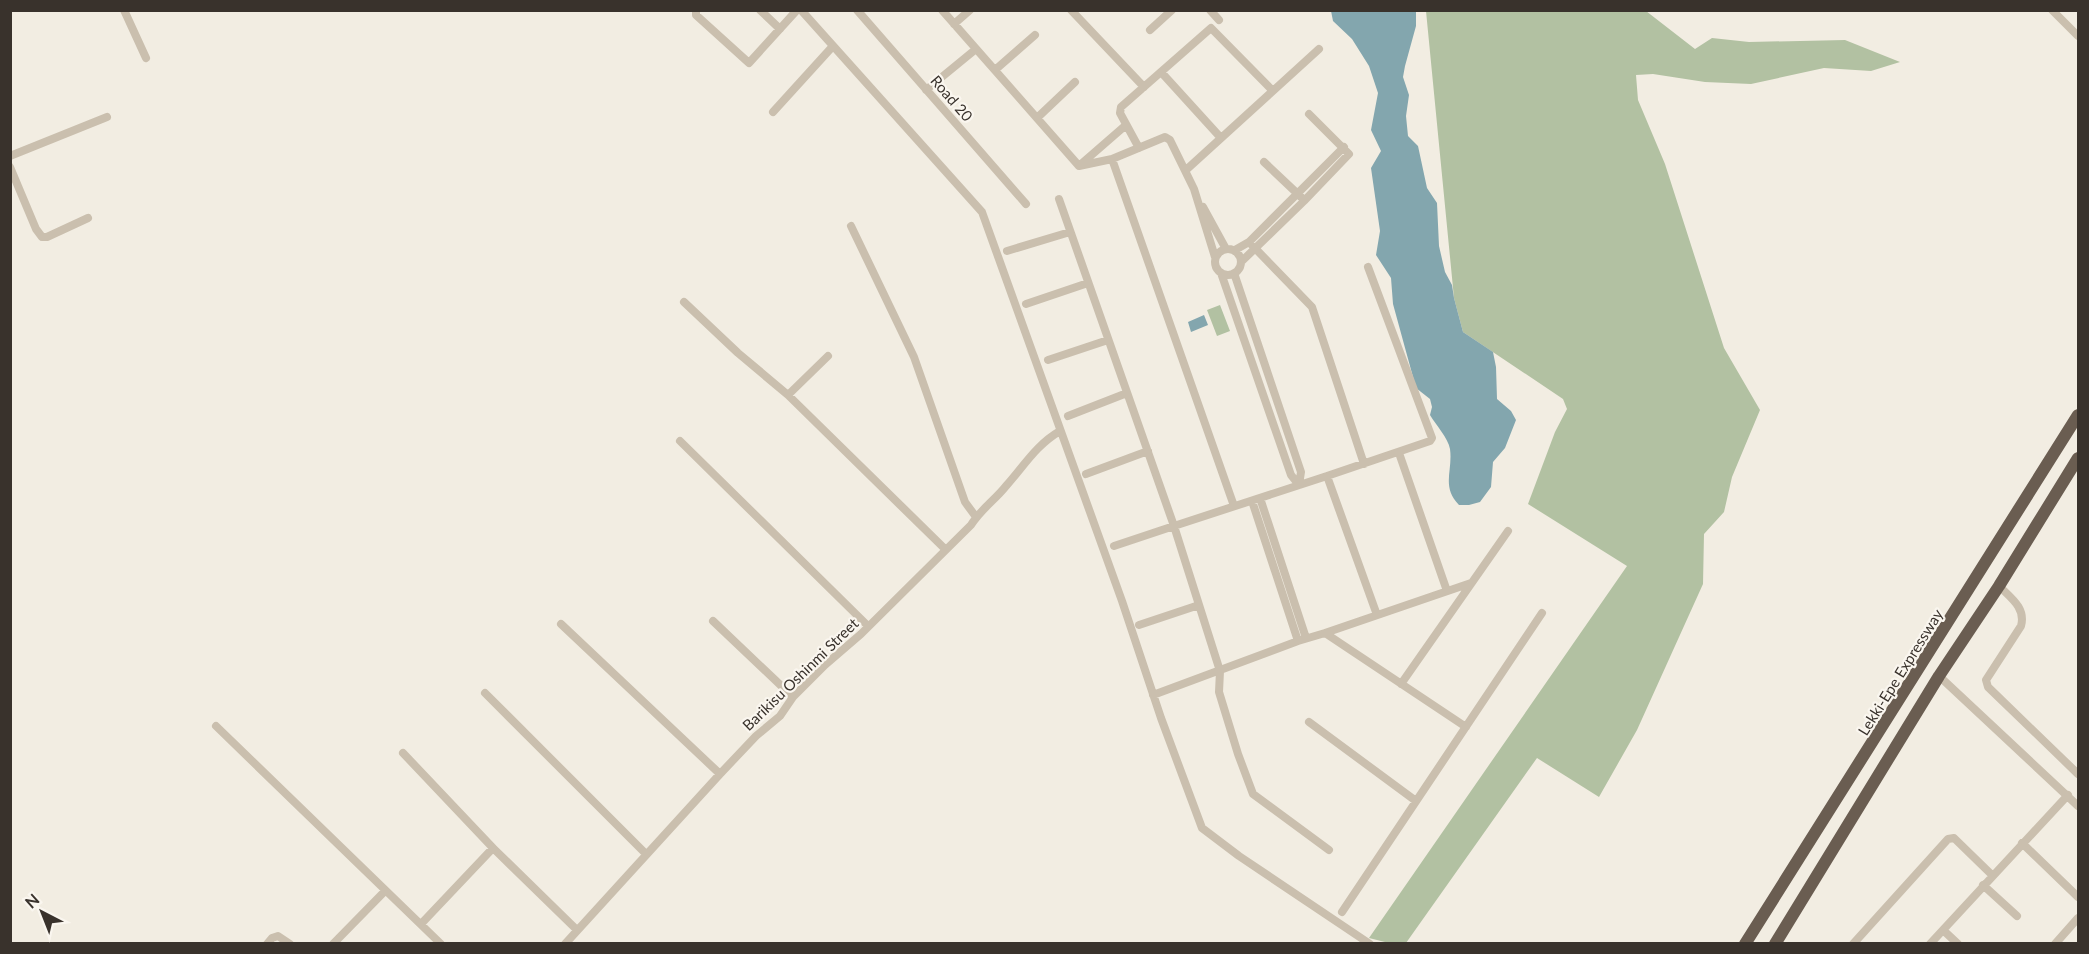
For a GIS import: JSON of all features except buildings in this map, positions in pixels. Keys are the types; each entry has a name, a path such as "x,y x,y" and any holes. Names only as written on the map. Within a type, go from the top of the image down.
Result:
{"highway":[{"name":"Lekki-Epe Expressway","path":"1745,944 2079,415"},
{"path":"1775,944 1939,676 1999,586 2079,458"}],"street":[{"path":"124,10 146,58"},
{"path":"696,10 696,15 749,63 799,10 982,212 1202,828 1239,856 1370,944"},
{"path":"760,10 780,29"},
{"name":"Road 20","path":"857,10 1026,204"},
{"path":"942,10 1079,166"},
{"path":"954,24 970,10"},
{"path":"1071,10 1144,87"},
{"path":"1150,30 1172,10"},
{"path":"1210,10 1219,21"},
{"path":"2052,10 2079,36"},
{"path":"1139,148 1119,110 1211,28 1273,91"},
{"path":"995,70 1035,35"},
{"path":"773,112 833,46"},
{"path":"926,90 976,49"},
{"path":"1186,170 1319,49"},
{"path":"1161,72 1221,138"},
{"path":"1037,118 1075,82"},
{"path":"1309,114 1347,150"},
{"path":"10,156 107,117"},
{"path":"1079,166 1126,125"},
{"path":"1079,166 1112,159 1167,137 1194,189 1215,257 1215,266 1221,273 1291,475 1299,485"},
{"path":"1215,257 1221,250 1230,250 1249,242 1347,150"},
{"path":"1221,273 1230,275 1238,270 1241,262 1304,201 1347,150"},
{"path":"1112,159 1234,506"},
{"path":"1264,162 1304,201"},
{"path":"10,166 36,229 42,237 88,218"},
{"path":"1194,189 1230,250 1240,257 1241,262"},
{"path":"1059,199 1174,526 1220,671 1219,692 1253,794 1329,850"},
{"path":"851,226 915,357 965,502 976,517"},
{"path":"1007,251 1070,232"},
{"path":"1249,242 1312,307 1364,464"},
{"path":"1114,546 1430,441 1432,435 1368,267"},
{"path":"1234,273 1301,472 1299,485"},
{"path":"1026,304 1088,283"},
{"path":"684,302 738,353 788,395 945,549"},
{"path":"1048,360 1108,340"},
{"path":"788,395 828,356"},
{"path":"1068,416 1127,393"},
{"name":"Barikisu Oshinmi Street","path":"565,944 720,774 756,736 780,716 793,697 861,634 970,525 1006,487 1040,445 1060,431"},
{"path":"680,441 868,626"},
{"path":"1086,474 1148,451"},
{"path":"1399,453 1447,591"},
{"path":"1327,476 1377,615"},
{"path":"1256,500 1302,640"},
{"path":"1401,684 1508,531"},
{"path":"1153,695 1302,640 1471,584"},
{"path":"1999,586 2022,611 2023,618 2021,626 1986,680 1988,687 2079,774"},
{"path":"1139,625 1199,605"},
{"path":"1342,912 1542,613"},
{"path":"713,621 793,697"},
{"path":"561,624 720,774"},
{"path":"1325,633 1466,727"},
{"path":"1939,676 2079,806"},
{"path":"485,693 646,854"},
{"path":"1309,722 1416,801"},
{"path":"216,726 441,944"},
{"path":"403,753 492,848 577,930"},
{"path":"1929,944 2068,795"},
{"path":"1854,944 1948,839 1954,838 1992,875"},
{"path":"2022,843 2079,897"},
{"path":"421,924 492,848"},
{"path":"1983,885 2017,916"},
{"path":"333,944 385,891"},
{"path":"2055,944 2079,918"},
{"path":"1943,930 1958,944"},
{"path":"267,944 278,936 290,944"}],"green space":[{"path":"1426,11 1646,11 1695,49 1712,38 1749,42 1845,40 1900,62 1871,71 1824,68 1751,84 1705,82 1653,74 1636,75 1638,100 1665,164 1724,348 1760,410 1732,477 1724,512 1704,534 1703,584 1637,730 1599,797 1537,758 1406,943 1389,943 1369,938 1627,566 1528,504 1555,432 1567,409 1563,399 1463,332 1454,298"},
{"path":"1220,305 1230,331 1217,336 1207,310"}],"water":[{"path":"1331,11 1416,11 1416,26 1403,77 1409,95 1406,116 1408,136 1418,146 1427,188 1437,203 1439,246 1445,272 1452,285 1463,332 1493,352 1497,399 1511,411 1516,420 1505,448 1493,462 1491,487 1480,502 1459,505 1450,492 1449,445 1430,415 1432,407 1430,399 1416,388 1393,304 1391,278 1376,255 1380,231 1371,168 1381,151 1371,130 1378,93 1369,66 1352,39 1333,21"},
{"path":"1204,315 1208,325 1191,332 1188,322"}]}
